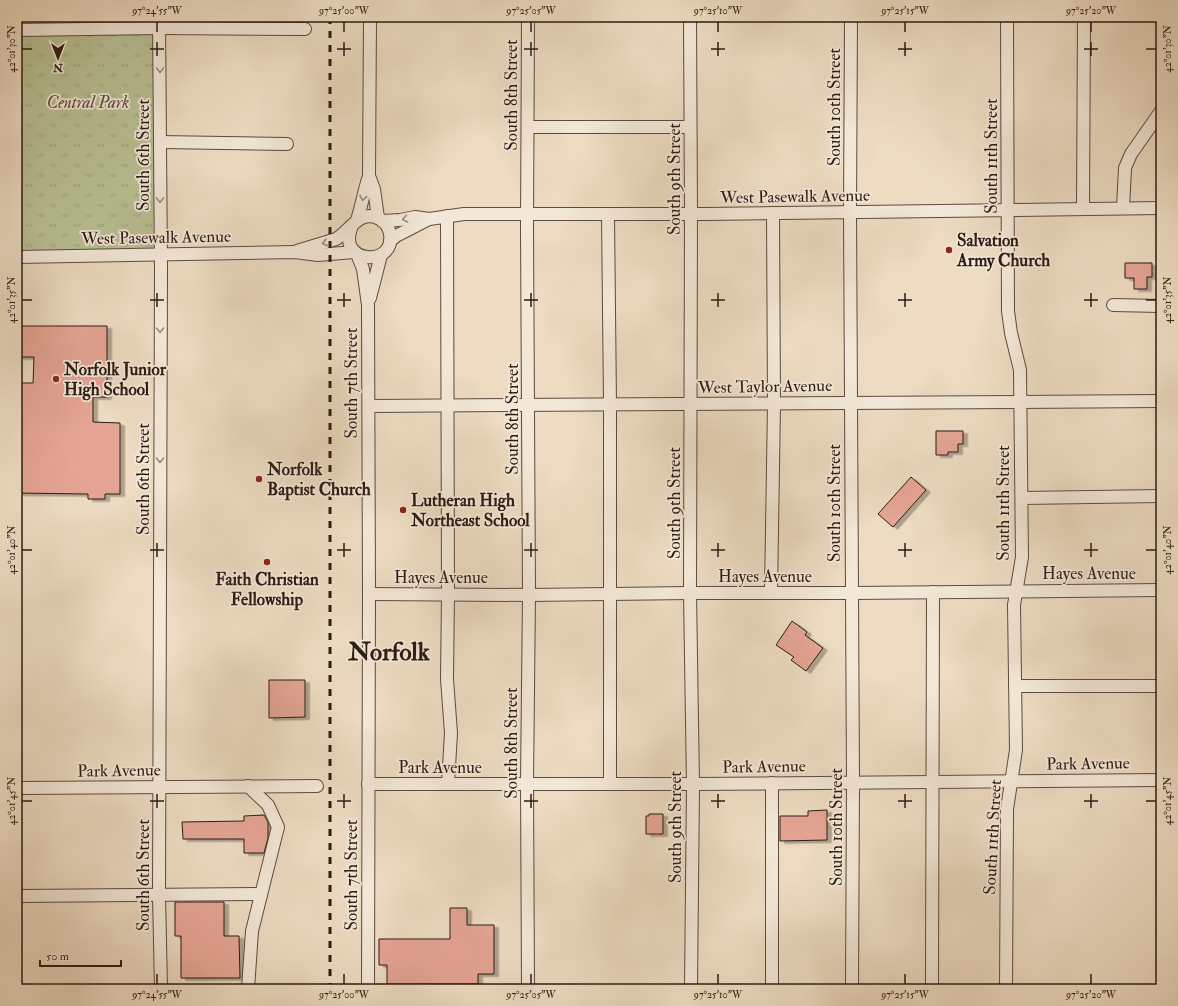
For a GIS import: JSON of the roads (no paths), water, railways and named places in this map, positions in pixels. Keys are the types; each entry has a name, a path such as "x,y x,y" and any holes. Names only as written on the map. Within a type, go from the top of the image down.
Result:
{"street":[{"path":"369,176 374,189 380,219 388,228 390,235 390,241 385,251 381,255 369,258 356,253 348,238 361,207 364,189 369,176 370,17"},
{"name":"South 8th Street","path":"528,17 528,989"},
{"name":"South 9th Street","path":"690,17 690,593 693,784 691,989"},
{"name":"South 10th Street","path":"851,17 850,212 853,782 852,989"},
{"name":"South 11th Street","path":"1006,989 1007,809 1016,750 1014,605 1022,557 1020,370 1011,333 1008,310 1007,17"},
{"path":"1083,209 1084,17"},
{"path":"17,30 58,23 159,23 305,29"},
{"name":"South 6th Street","path":"159,23 161,254 160,989"},
{"path":"1123,208 1124,168 1131,154 1161,111"},
{"path":"528,127 690,127"},
{"path":"160,142 287,144"},
{"name":"West Pasewalk Avenue","path":"380,219 400,220 415,217 429,219 464,214 691,214 1161,208"},
{"path":"771,592 774,404 773,213"},
{"path":"608,214 610,404 610,784"},
{"path":"354,223 368,216 380,219"},
{"path":"447,216 447,679 451,733 448,784"},
{"name":"West Pasewalk Avenue","path":"390,241 396,236 429,219"},
{"name":"West Pasewalk Avenue","path":"295,252 336,239 354,223"},
{"name":"West Pasewalk Avenue","path":"17,257 295,252 318,255 356,253"},
{"name":"South 7th Street","path":"356,253 363,269 368,305 368,989"},
{"name":"South 7th Street","path":"368,305 381,255"},
{"path":"1113,305 1161,306"},
{"name":"West Taylor Avenue","path":"369,406 1161,401"},
{"path":"1022,498 1161,496"},
{"name":"Hayes Avenue","path":"369,594 448,593 529,595 1161,590"},
{"path":"932,989 933,592"},
{"path":"1015,686 1161,686"},
{"name":"Park Avenue","path":"368,784 693,784 1161,780"},
{"path":"772,783 772,989"},
{"path":"248,786 268,805 278,828 252,931 248,989"},
{"name":"Park Avenue","path":"17,788 317,786"},
{"path":"17,896 261,894"}],"railway":[{"path":"330,17 330,989"}],"place":[{"name":"Salvation Army Church","path":"949,250"},
{"name":"Norfolk Junior High School","path":"56,379"},
{"name":"Norfolk Baptist Church","path":"259,479"},
{"name":"Lutheran High Northeast School","path":"403,510"},
{"name":"Faith Christian Fellowship","path":"267,562"}],"district":[{"name":"Norfolk","path":"389,651"}],"park label":[{"name":"Central Park","path":"88,102"}]}
